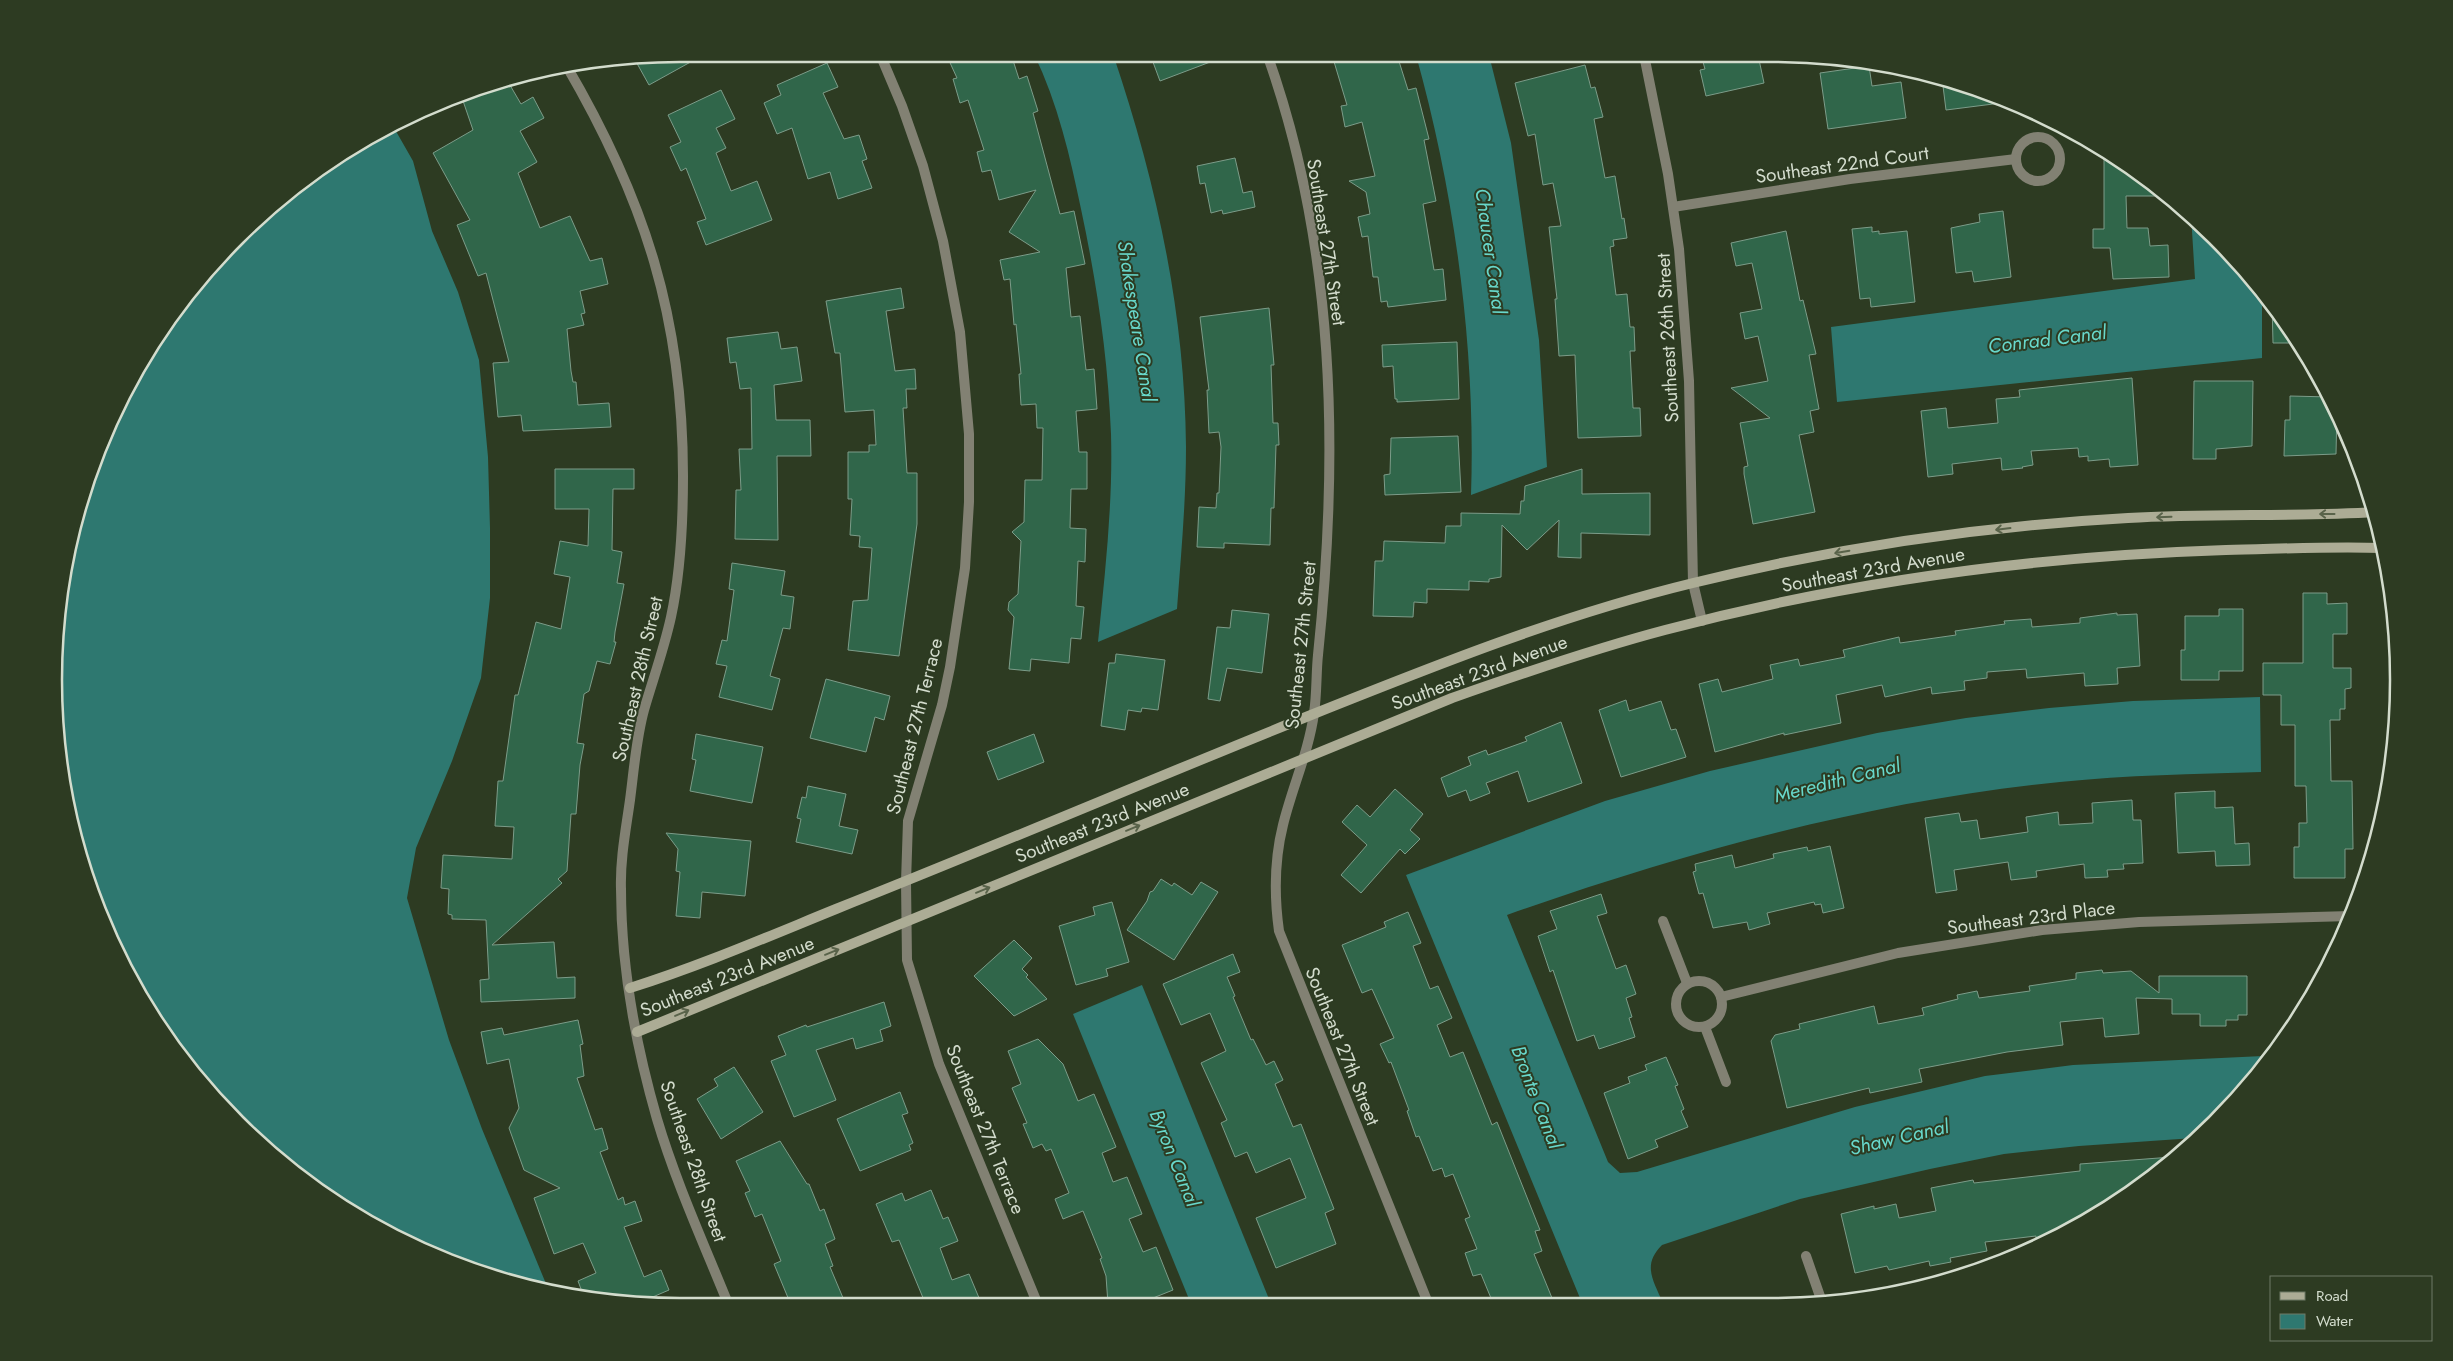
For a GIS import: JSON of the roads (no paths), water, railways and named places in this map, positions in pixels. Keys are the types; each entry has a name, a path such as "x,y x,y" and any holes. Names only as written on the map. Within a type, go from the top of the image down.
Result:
{"street":[{"name":"Southeast 27th Terrace","path":"883,62 902,106 923,166 943,241 960,332 969,434 969,502 965,568 942,705 908,821 906,882 907,960 939,1064 1035,1298"},
{"name":"Southeast 27th Street","path":"1270,62 1288,120 1300,173 1323,308 1329,403 1330,483 1327,571 1317,662 1314,714 1277,851 1275,887 1279,931 1426,1298"},
{"name":"Southeast 26th Street","path":"1645,62 1673,207 1679,249 1689,381 1693,583 1702,621"},
{"name":"Southeast 28th Street","path":"570,72 620,166 646,232 672,332 680,396 683,506 678,572 671,615 638,739 622,861 623,940 637,1032 657,1120 726,1298"},
{"path":"2039,137 2052,141 2057,147 2060,160 2054,175 2040,182 2032,181 2022,175 2018,169 2016,159 2018,148 2023,142 2039,137"},
{"name":"Southeast 22nd Court","path":"1673,207 1850,179 2016,159"},
{"name":"Southeast 23rd Avenue","path":"630,988 674,974 906,882 1426,668 1539,628 1693,583 1910,540 2042,524 2140,517 2367,512"},
{"name":"Southeast 23rd Avenue","path":"637,1032 1302,758 1452,698 1558,661 1774,603 1884,582 2010,564 2131,553 2376,548"},
{"name":"Southeast 23rd Place","path":"1721,997 1898,953 2042,930 2139,922 2343,916"},
{"path":"1663,921 1687,983"},
{"path":"1701,980 1708,982 1718,991 1721,997 1721,1012 1717,1019 1704,1027 1690,1025 1678,1016 1676,1009 1677,994 1687,983 1701,980"},
{"path":"1704,1027 1726,1082"},
{"path":"1806,1256 1820,1296"}],"water":[{"name":"Shakespeare Canal","path":"1037,62 1116,62 1155,199 1174,297 1180,347 1186,467 1177,609 1098,642 1111,486 1110,406 1101,321 1081,209 1057,111"},
{"name":"Chaucer Canal","path":"1418,62 1491,62 1511,143 1539,340 1547,467 1471,495 1472,440 1466,329 1452,217 1430,108"},
{"path":"396,132 413,161 432,231 458,292 479,360 488,457 490,598 481,678 452,761 416,848 407,898 449,1040 482,1129 546,1283 482,1266 407,1235 371,1216 304,1171 273,1145 216,1088 190,1057 145,989 126,954 110,917 95,879 74,801 64,721 62,680 64,640 74,560 95,482 126,407 145,371 190,304 216,273 273,216 304,190 337,167"},
{"name":"Conrad Canal","path":"2192,227 2237,273 2262,303 2262,358 1837,402 1831,327 2195,279"},
{"path":"2260,697 2261,772 2160,775 2060,782 1919,802 1779,832 1711,850 1642,870 1507,915 1608,1162 1620,1173 1637,1172 1855,1107 1985,1076 2073,1065 2263,1056 2237,1088 2187,1139 2079,1146 2004,1154 1800,1199 1662,1245 1652,1259 1651,1266 1653,1280 1661,1298 1580,1298 1406,875 1605,801 1710,771 1877,733 1966,718 2049,708 2133,701"},
{"name":"Byron Canal","path":"1142,985 1269,1298 1189,1298 1073,1014"}],"water label":[{"name":"Meredith Canal","path":"1837,780"},
{"name":"Bronte Canal","path":"1537,1097"},
{"name":"Shaw Canal","path":"1899,1137"}]}
